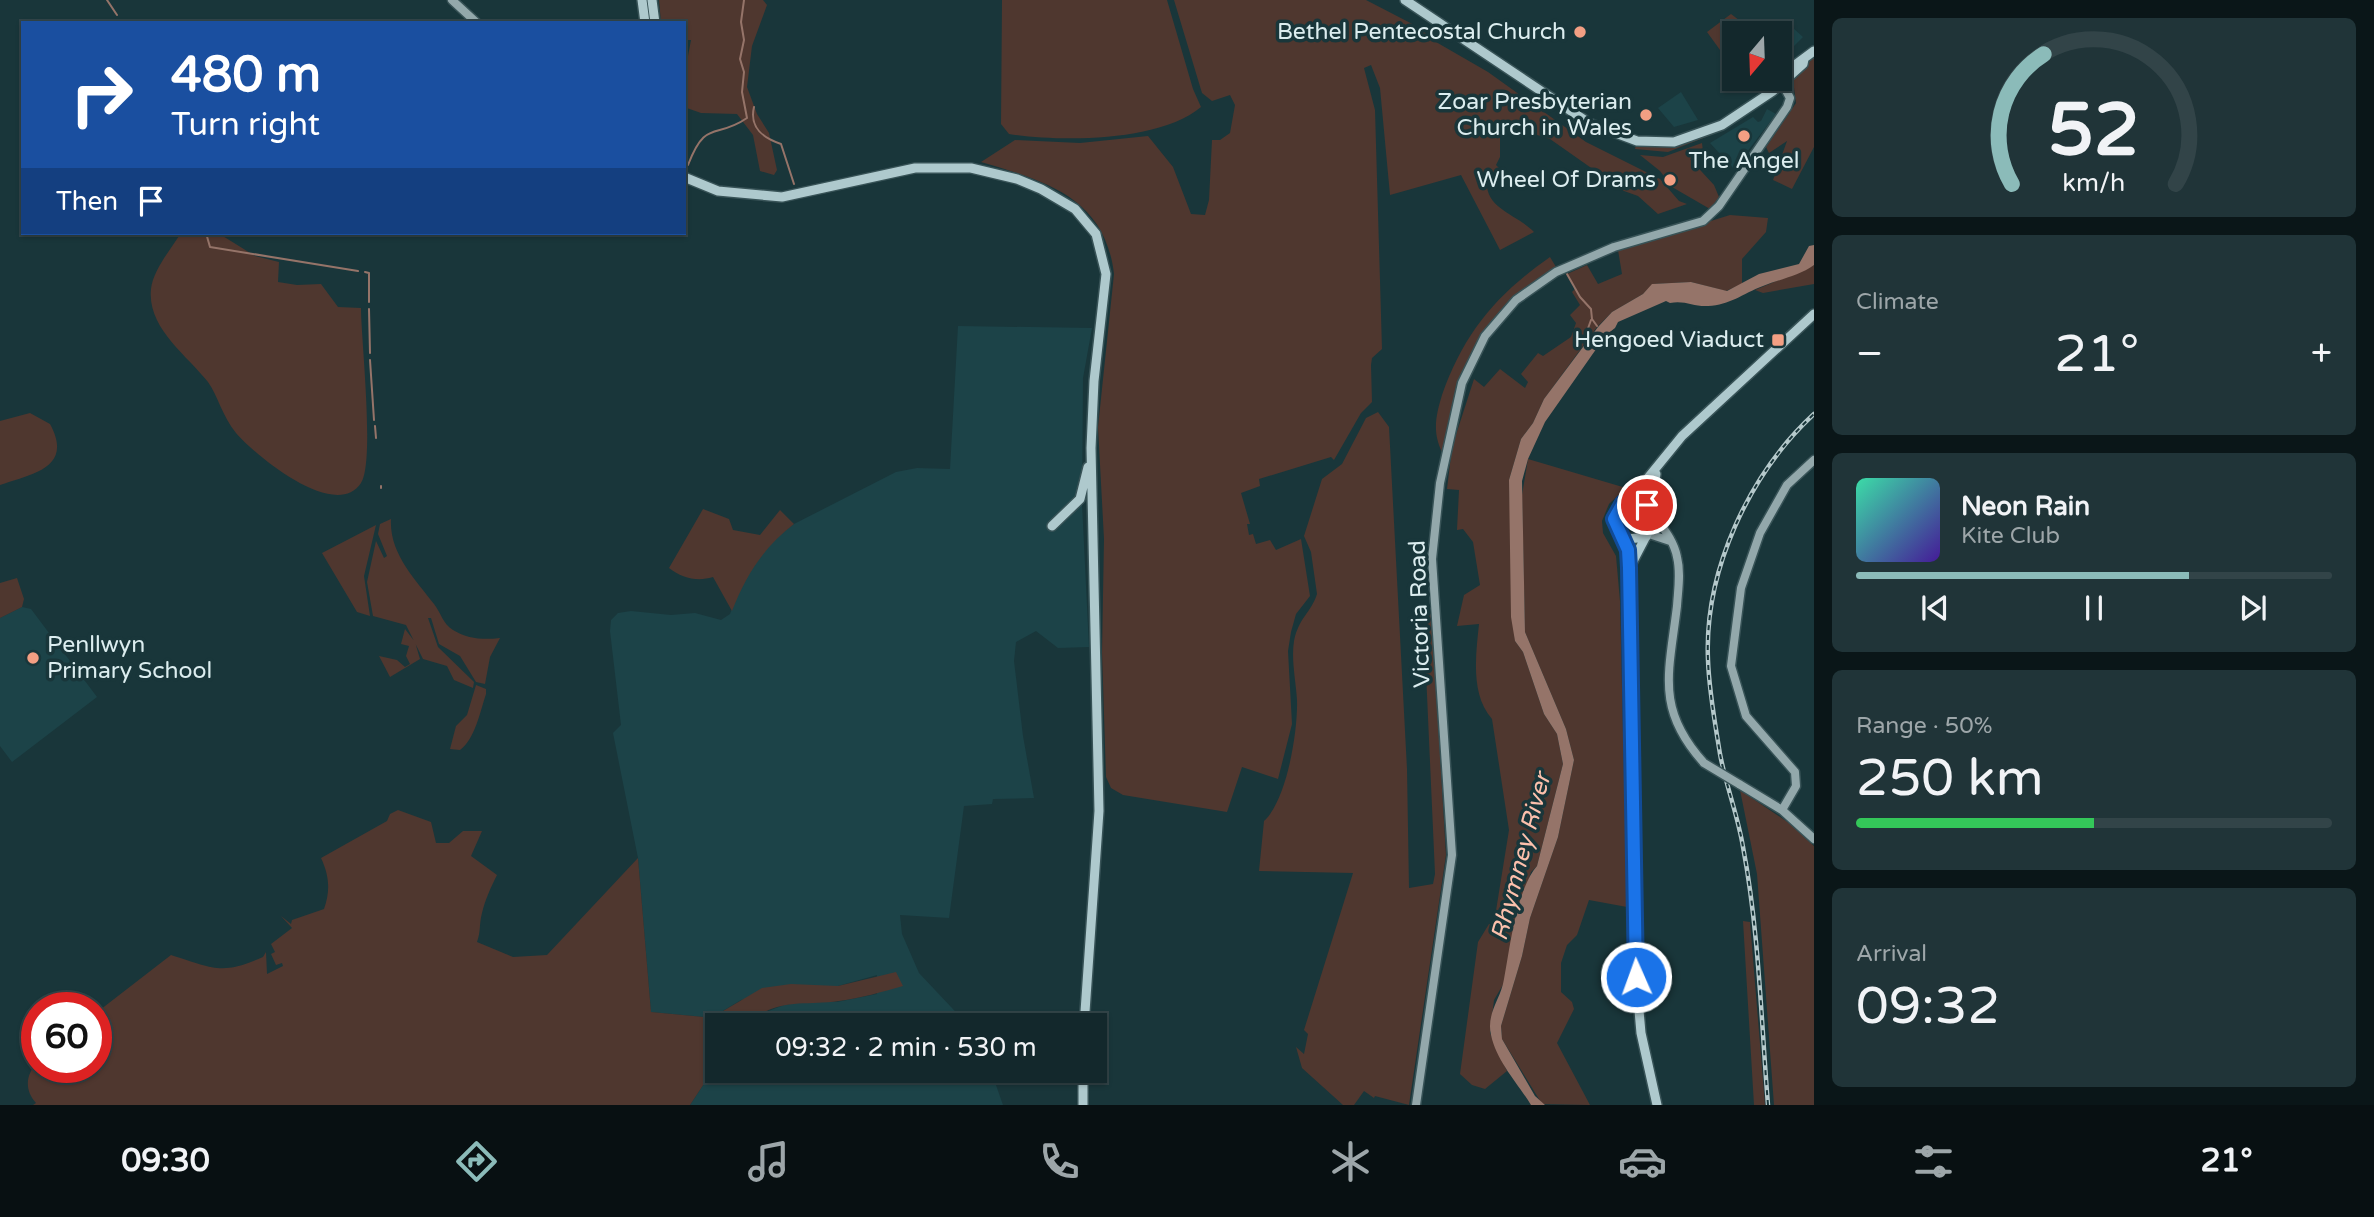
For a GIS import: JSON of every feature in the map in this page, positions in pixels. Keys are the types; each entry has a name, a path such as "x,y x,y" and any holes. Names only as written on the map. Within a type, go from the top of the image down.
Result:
{"main road":[{"path":"452,0 475,21"},
{"path":"642,0 645,21"},
{"path":"652,0 655,21"},
{"path":"1405,0 1590,123 1623,138 1652,143 1691,138 1738,116 1769,91"},
{"path":"1792,73 1814,51"},
{"name":"Victoria Road","path":"1416,1105 1452,855 1432,559 1440,483 1462,383 1485,336 1516,300 1556,272 1614,247 1703,221 1719,206 1787,107 1790,98 1784,91"},
{"path":"686,178 718,191 782,197 915,168 971,168 1017,179 1069,205 1096,234 1105,261 1106,292 1094,382 1091,448 1099,811 1085,1013"},
{"path":"1657,1105 1641,1033 1636,977 1629,568 1628,550 1615,526 1615,513 1658,469 1682,436 1814,314"},
{"path":"1780,348 1814,322"},
{"path":"1052,526 1080,499 1091,448"},
{"path":"1782,810 1796,786 1795,772 1746,716 1731,666 1741,588 1760,533 1787,485 1814,460"},
{"path":"1629,568 1653,527 1651,494 1658,469"},
{"path":"1629,501 1642,502 1653,512 1673,543 1678,559 1679,589 1668,693 1679,733 1704,763 1782,810 1814,839"},
{"path":"1622,536 1634,540 1647,536 1667,538 1673,543"},
{"path":"1083,1083 1083,1105"}],"shaded area":[{"path":"659,0 763,0 767,5 752,46 747,87 757,114 769,133 777,170 774,175 760,171 753,135 737,114 701,113 686,108 686,66 691,40 686,40 686,21 661,21"},
{"path":"1002,0 1167,0 1193,89 1201,107 1183,119 1161,127 1109,137 1055,138 1009,134 1001,124"},
{"path":"1174,0 1366,0 1422,29 1436,42 1488,72 1586,142 1660,179 1679,201 1687,204 1658,214 1638,196 1624,191 1550,139 1500,123 1500,157 1496,165 1508,177 1487,178 1487,188 1496,204 1534,232 1500,250 1461,175 1390,195 1380,88 1371,65 1364,68 1375,110 1382,349 1372,358 1372,402 1361,413 1334,460 1331,457 1259,479 1260,486 1241,493 1250,524 1247,524 1249,535 1253,534 1256,544 1270,540 1276,550 1301,539 1310,596 1296,614 1291,632 1288,651 1292,724 1278,779 1242,767 1227,812 1123,795 1111,788 1106,777 1102,652 1104,539 1098,427 1114,274 1108,248 1098,227 1085,210 1049,185 981,162 1015,140 1080,143 1148,136 1173,167 1191,214 1205,215 1209,200 1212,140 1220,140 1230,133 1235,105 1230,95 1212,101 1202,93"},
{"path":"1731,14 1740,21 1722,21 1722,53 1707,32"},
{"path":"1792,27 1803,37 1792,48"},
{"path":"1814,57 1814,147 1792,189 1773,180 1787,141 1769,153 1766,147 1796,103 1793,80"},
{"path":"1681,92 1698,120 1674,127 1658,108"},
{"path":"1767,109 1776,114 1734,169 1710,143 1753,117 1758,122 1761,121"},
{"path":"1721,131 1668,152 1635,149 1636,145 1670,147"},
{"path":"1702,143 1703,152 1690,159 1714,185 1719,197 1710,209 1672,187 1660,171 1640,155 1663,157"},
{"path":"1730,215 1768,218 1766,232 1742,259 1742,284 1726,291 1691,282 1653,284 1643,294 1612,312 1597,327 1544,399 1533,423 1521,439 1509,480 1515,641 1523,652 1544,714 1557,734 1563,764 1537,866 1531,872 1517,917 1504,983 1494,1000 1490,1033 1507,1071 1485,1089 1472,1085 1460,1074 1478,942 1489,924 1494,923 1509,830 1492,719 1480,698 1477,686 1479,624 1457,626 1464,595 1480,585 1473,542 1463,529 1457,530 1459,490 1447,489 1452,447 1474,379 1484,387 1500,369 1525,388 1528,382 1521,374 1538,353 1543,356 1571,337 1576,323 1570,315 1580,305 1572,292 1576,288 1567,274 1587,265 1598,284 1622,274 1618,250"},
{"path":"180,235 221,235 255,256 279,262 278,282 297,285 321,284 338,307 361,308 367,451 361,483 349,493 333,495 315,490 277,469 236,433 208,382 170,340 155,316 151,289 159,267"},
{"path":"1814,245 1814,265 1730,301 1703,306 1666,301 1618,322 1545,422 1528,459 1522,481 1525,632 1566,729 1574,760 1558,837 1530,918 1522,956 1501,1026 1502,1039 1535,1096 1545,1105 1531,1105 1498,1054 1490,1027 1502,986 1519,904 1537,866 1563,764 1557,734 1544,714 1523,652 1515,641 1511,617 1509,480 1521,439 1533,423 1544,399 1598,327 1612,312 1643,294 1652,284 1691,282 1727,291 1759,274 1799,264 1809,246"},
{"path":"1550,257 1556,267 1508,306 1477,346 1457,392 1442,452 1436,430 1437,417 1442,395 1461,353 1484,317 1498,301"},
{"path":"1814,265 1814,284 1763,293 1755,290"},
{"path":"958,326 1092,328 1083,378 1082,504 1089,647 1058,648 1036,631 1016,642 1014,661 1034,798 993,799 992,804 964,806 949,918 900,915 902,934 919,973 957,1013 763,1013 784,1005 807,1001 837,1002 877,994 877,975 838,986 741,1000 720,1013 705,1013 704,1017 651,1012 638,858 613,733 621,725 611,620 618,613 631,611 671,615 695,613 721,620 730,614 740,587 774,539 794,524 896,472 917,468 950,469"},
{"path":"1378,412 1389,427 1407,769 1409,888 1433,884 1435,874 1423,605 1431,607 1446,855 1409,1105 1375,1096 1374,1098 1364,1091 1354,1105 1343,1105 1302,1068 1296,1047 1304,1054 1308,1034 1304,1030 1353,873 1259,871 1264,821 1279,798 1285,782 1296,729 1294,641 1299,626 1317,594 1311,552 1304,536 1322,479 1342,464 1366,418"},
{"path":"30,413 50,424 57,451 46,467 0,485 0,421"},
{"path":"1528,459 1626,488 1609,504 1602,521 1603,533 1616,556 1620,601 1627,907 1589,900 1577,935 1567,945 1561,963 1561,992 1572,1002 1574,1009 1557,1043 1590,1105 1542,1104 1502,1039 1501,1026 1522,956 1530,918 1558,837 1574,760 1566,729 1525,632 1522,495"},
{"path":"703,509 729,519 733,530 760,535 780,510 794,524 773,543 757,563 732,611 713,577 690,578 669,568"},
{"path":"391,519 391,531 399,554 447,625 470,637 500,638 490,657 485,684 476,682 460,656 439,644 431,618 428,618 438,647 474,682 473,688 454,680 447,666 423,659 406,625 373,616 367,582 376,541 384,558 387,556 378,534 380,524"},
{"path":"376,525 364,576 370,616 357,612 322,553"},
{"path":"17,578 24,599 22,607 0,618 0,583"},
{"name":"Penllwyn Primary School","path":"22,607 31,609 97,697 12,762 0,746 0,618"},
{"path":"405,629 415,642 420,659 390,677 379,656 397,660 405,667 410,664 406,656 409,646 401,644"},
{"path":"476,685 486,689 486,694 476,725 470,739 460,750 450,749 456,726 467,715"},
{"path":"1740,790 1789,823 1814,846 1814,1105 1774,1105 1757,874"},
{"path":"398,810 431,822 436,843 449,843 463,831 482,831 471,856 497,875 483,908 477,942 513,957 547,955 638,858 651,1012 705,1017 705,1082 690,1105 33,1105 36,1103 28,1083 112,1083 112,1001 171,955 207,966 227,968 249,963 263,957 266,952 267,974 283,966 282,963 276,965 271,954 275,952 271,944 292,928 281,916 291,924 292,920 324,909 328,884 321,858 387,821 390,814"},
{"path":"1743,921 1750,922 1765,1105 1754,1105"},
{"path":"896,972 903,986 847,1000 791,1004 763,1013 720,1013 762,988 791,984 838,986"},
{"path":"705,1082 995,1083 1003,1105 690,1105"}],"waterway":[{"path":"107,0 117,15"},
{"path":"688,165 694,150 706,135 747,118 742,92 744,72 740,59 744,40 741,22 744,0"},
{"path":"754,107 756,126 768,139 781,144 794,184"},
{"path":"207,235 210,247 358,271"},
{"path":"365,272 369,273 369,302"},
{"path":"1567,274 1580,297 1591,309 1592,319 1597,326"},
{"path":"369,309 370,353"},
{"path":"1591,320 1586,334 1592,339"},
{"path":"370,360 374,420"},
{"path":"375,426 376,438"}],"railway":[{"path":"1768,1105 1753,911 1741,835 1714,719 1708,660 1709,626 1714,592 1735,526 1769,465 1814,414"}],"place":[{"name":"Bethel Pentecostal Church","path":"1580,32"},
{"name":"Zoar Presbyterian Church in Wales","path":"1646,115"},
{"name":"The Angel","path":"1744,136"},
{"name":"Wheel Of Drams","path":"1670,180"},
{"name":"Hengoed Viaduct","path":"1778,340"},
{"name":"Penllwyn Primary School","path":"33,658"}],"route":[{"path":"1636,977 1629,568 1628,550 1614,519 1623,503 1636,500 1647,505"}],"water label":[{"name":"Rhymney River","path":"1521,857"}]}
